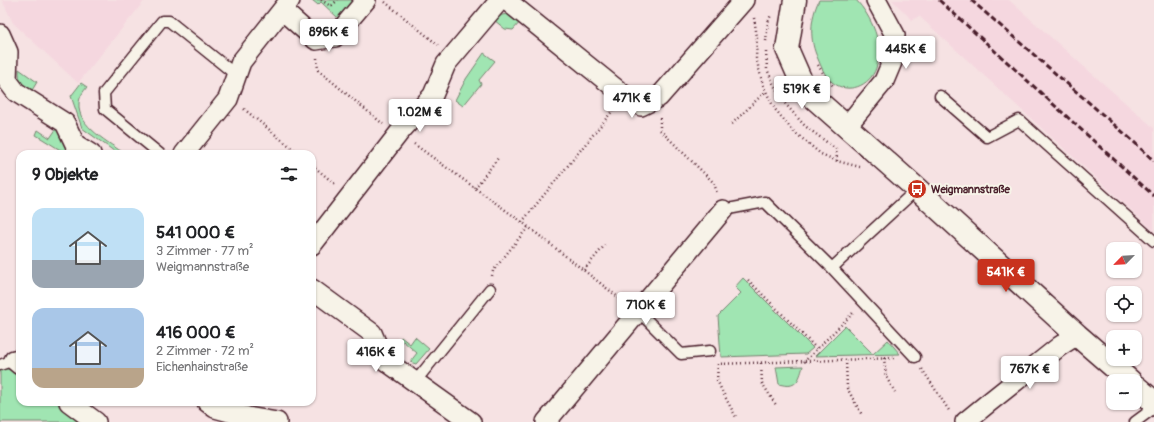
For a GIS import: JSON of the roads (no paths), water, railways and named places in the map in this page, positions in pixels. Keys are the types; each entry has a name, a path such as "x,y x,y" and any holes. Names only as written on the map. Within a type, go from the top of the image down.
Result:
{"street":[{"path":"187,150 229,97 241,62 286,5 316,40 335,37 366,0"},
{"path":"316,240 398,135 433,95 446,64 500,0"},
{"path":"506,0 625,96 641,106 659,97 744,0"},
{"path":"795,0 788,49 806,90 917,189 1077,336 1122,374"},
{"path":"846,127 884,81 892,62 895,35 876,0"},
{"path":"0,34 8,52 4,82 16,92 65,123 75,144 84,150"},
{"path":"546,422 632,307 723,210"},
{"path":"316,292 372,333 383,359 471,422"},
{"path":"959,419 986,404 1060,346 1077,336"},
{"path":"1142,392 1154,402"},
{"path":"74,406 96,422"},
{"path":"212,406 248,417 277,422"}],"lane":[{"path":"155,150 105,109 104,93 162,20 170,21 236,75"},
{"path":"940,96 987,137 1018,120 1154,241"},
{"path":"832,268 917,189"},
{"path":"723,210 765,202 832,268 915,357"},
{"path":"415,382 490,289"},
{"path":"632,307 681,354 710,351"},
{"path":"1135,422 1154,408"}],"railway":[{"path":"939,0 1154,196"},
{"path":"971,0 1154,161"}],"place":[{"name":"Weigmannstraße","path":"917,189"}]}
